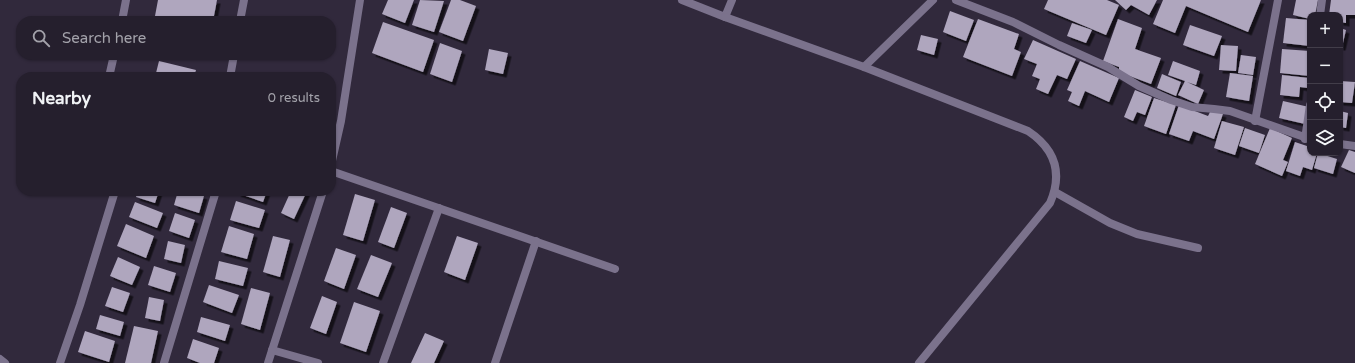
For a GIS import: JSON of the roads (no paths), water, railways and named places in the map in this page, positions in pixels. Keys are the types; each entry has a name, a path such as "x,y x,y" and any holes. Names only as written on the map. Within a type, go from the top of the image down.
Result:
{"street":[{"path":"123,16 126,0"},
{"path":"241,16 244,0"},
{"path":"336,143 341,121 360,0"},
{"path":"682,0 864,67 1028,131 1046,146 1052,156 1056,168 1057,180 1055,192 1050,203 919,363"},
{"path":"725,17 732,0"},
{"path":"864,67 933,0"},
{"path":"956,0 1013,22 1108,67 1139,86 1171,100 1192,107 1214,108 1230,112 1307,139"},
{"path":"1255,121 1278,0"},
{"path":"1320,12 1322,0"},
{"path":"110,72 113,60"},
{"path":"231,72 233,60"},
{"path":"1343,144 1355,146"},
{"path":"336,173 615,269"},
{"path":"1055,192 1110,223 1137,234 1198,248"},
{"path":"60,363 80,305 113,196"},
{"path":"164,363 214,196"},
{"path":"268,363 321,196"},
{"path":"384,363 439,208"},
{"path":"494,363 536,241"},
{"path":"272,350 318,363"},
{"path":"0,359 5,363"}]}
